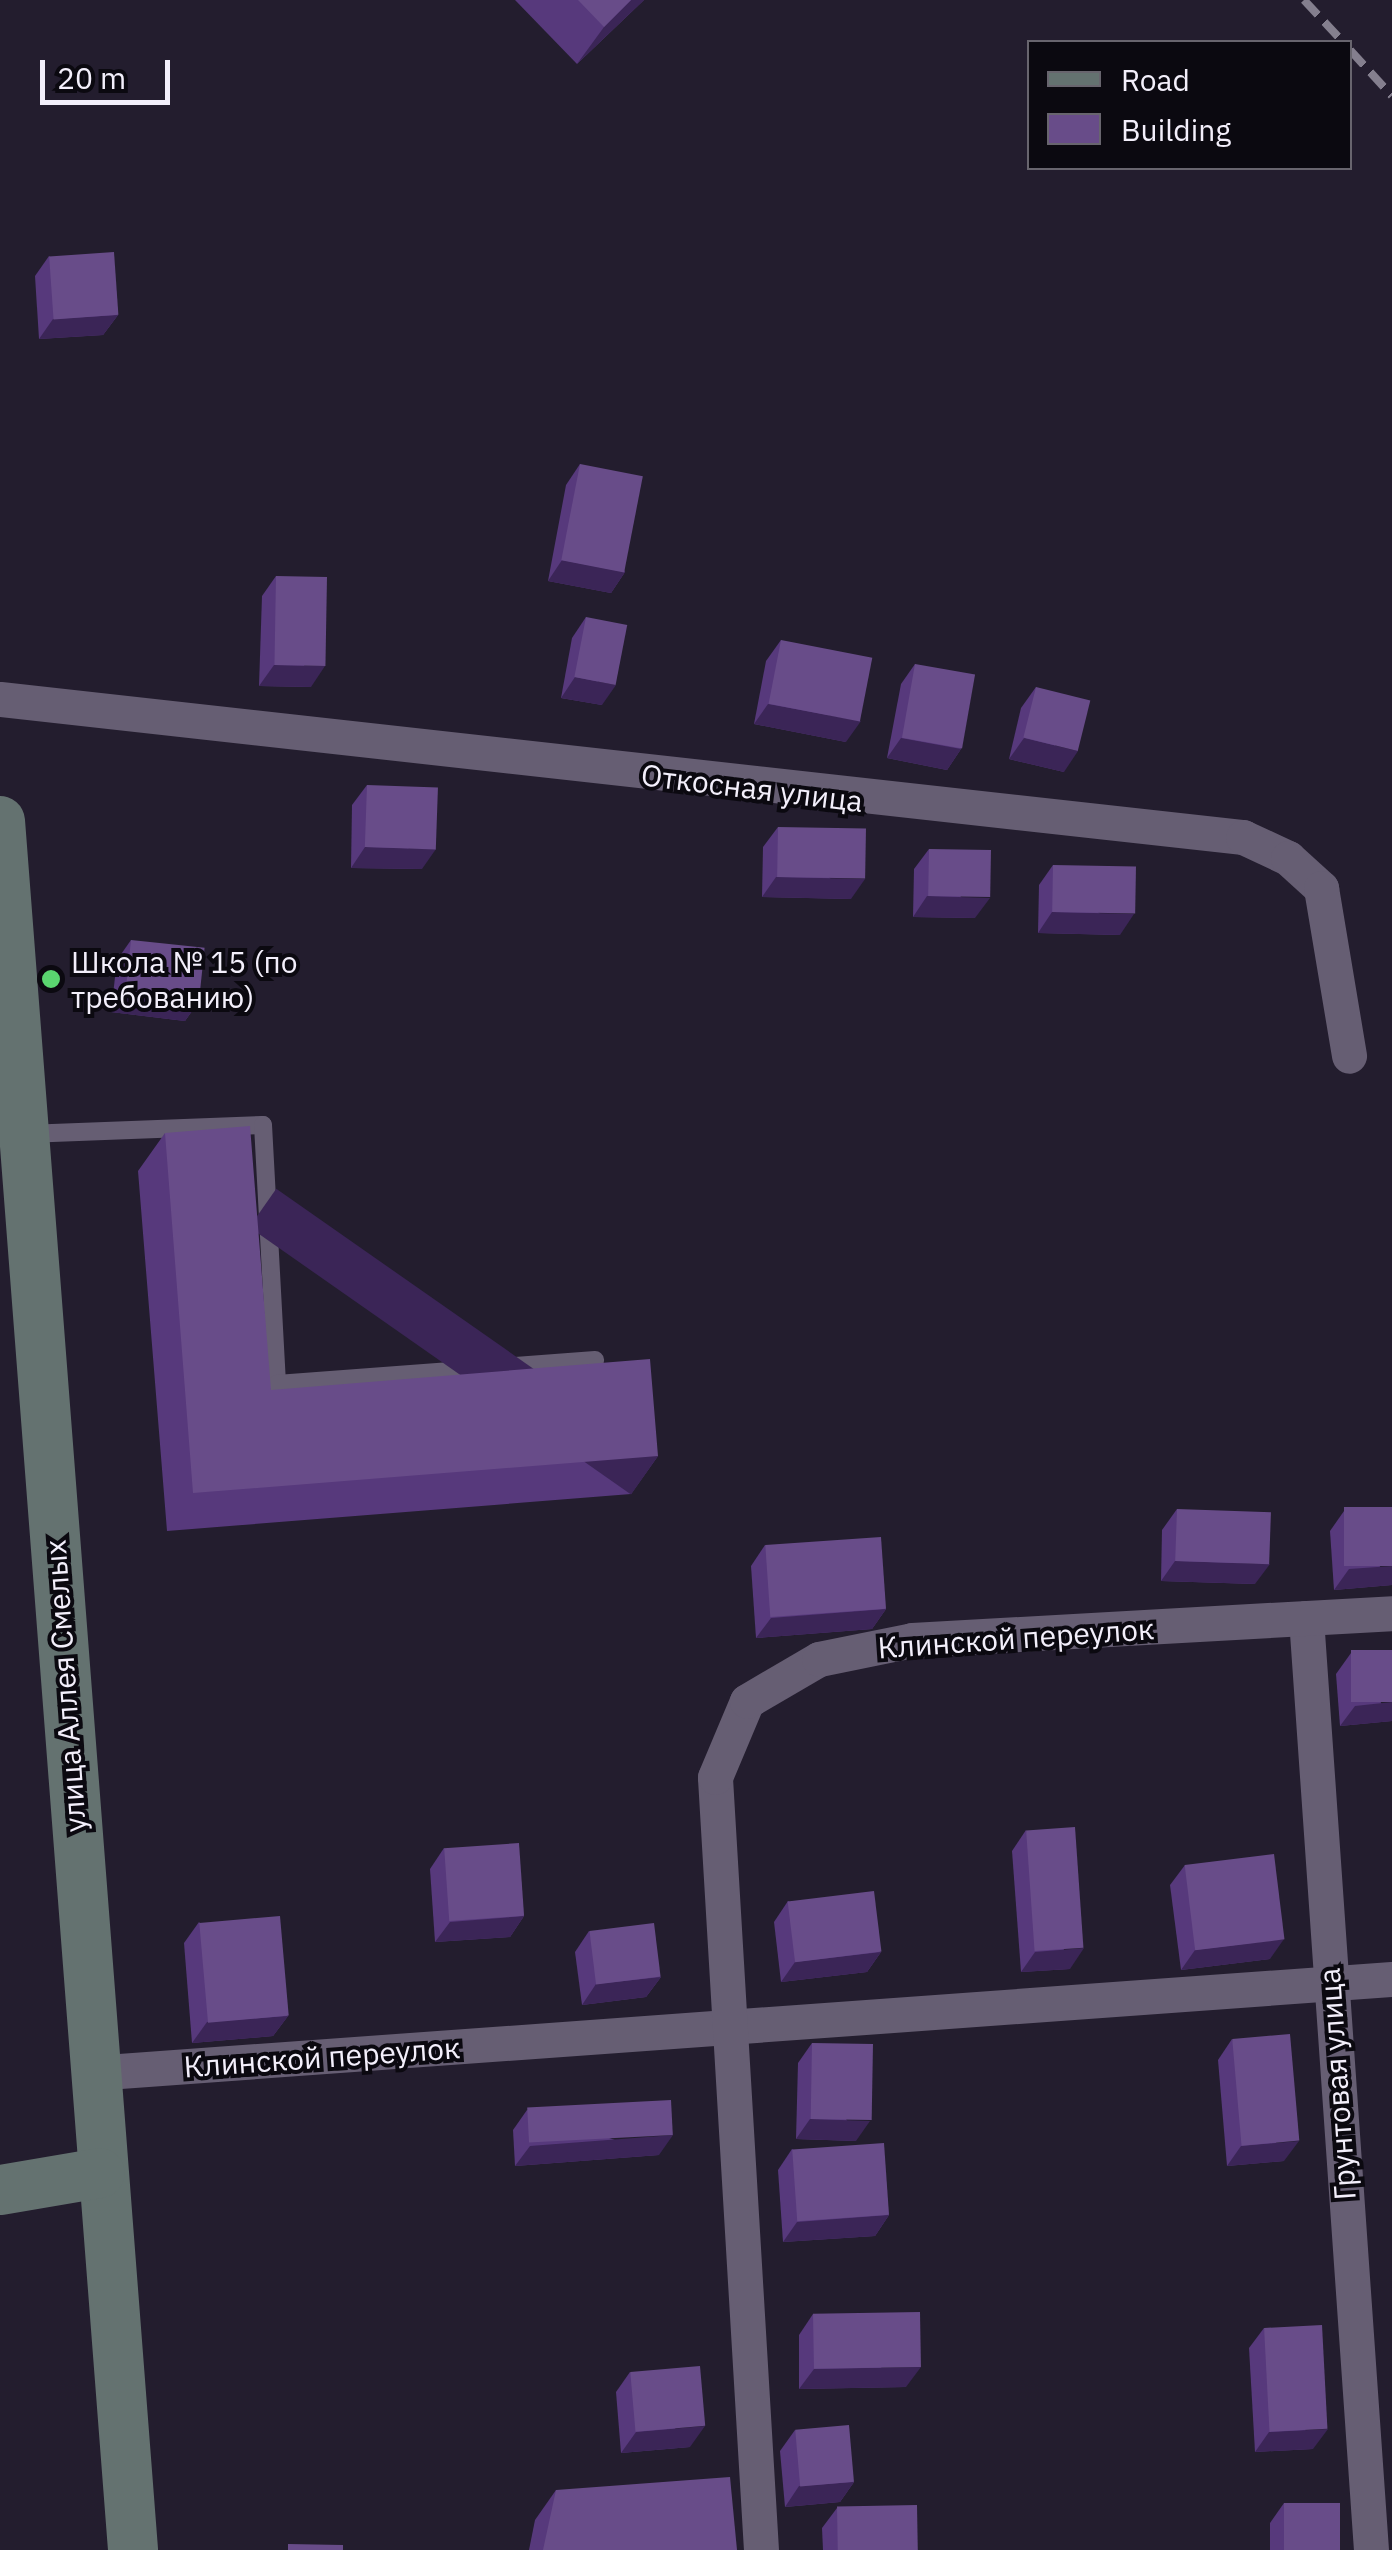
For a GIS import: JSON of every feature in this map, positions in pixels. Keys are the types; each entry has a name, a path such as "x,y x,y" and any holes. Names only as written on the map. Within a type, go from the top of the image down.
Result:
{"main road":[{"name":"улица Аллея Смелых","path":"0,822 26,1134 92,2073 133,2550"},
{"path":"0,2190 100,2173"}],"street":[{"name":"Откосная улица","path":"0,698 1243,837 1288,858 1321,888 1349,1056"},
{"name":"Клинской переулок","path":"761,2550 716,1777 747,1702 819,1659 912,1640 1392,1614"},
{"name":"Грунтовая улица","path":"1306,1618 1372,2550"},
{"name":"Клинской переулок","path":"92,2073 1392,1980"}],"lane":[{"path":"26,1134 263,1125 277,1384 595,1360"}],"building":[{"path":"578,0 631,0 604,27"},
{"path":"114,252 118,315 54,319 49,257"},
{"path":"580,464 643,476 624,572 561,560"},
{"path":"276,576 327,577 325,666 274,665"},
{"path":"586,617 627,625 616,685 574,677"},
{"path":"781,640 872,658 860,722 769,704"},
{"path":"915,664 975,675 962,748 902,738"},
{"path":"1036,687 1090,701 1078,751 1023,737"},
{"path":"367,785 438,787 436,849 365,847"},
{"path":"778,827 866,829 865,879 777,877"},
{"path":"929,849 991,850 990,897 928,896"},
{"path":"1053,865 1136,866 1135,913 1052,912"},
{"path":"131,940 205,948 199,998 126,991"},
{"path":"250,1126 271,1390 650,1359 658,1456 193,1493 165,1133"},
{"path":"1344,1507 1392,1507 1392,1566 1344,1566"},
{"path":"1177,1509 1271,1512 1269,1564 1175,1561"},
{"path":"881,1537 886,1609 770,1617 765,1545"},
{"path":"1351,1650 1392,1650 1392,1702 1351,1702"},
{"path":"1075,1827 1083,1948 1035,1951 1026,1830"},
{"path":"519,1843 524,1916 449,1921 444,1848"},
{"path":"1274,1854 1284,1939 1195,1950 1185,1865"},
{"path":"874,1891 881,1952 795,1962 788,1902"},
{"path":"280,1916 289,2016 208,2023 199,1923"},
{"path":"654,1923 661,1977 596,1985 589,1931"},
{"path":"1290,2034 1299,2141 1242,2146 1232,2039"},
{"path":"812,2043 873,2044 872,2120 811,2119"},
{"path":"671,2100 673,2135 529,2142 527,2108"},
{"path":"884,2143 889,2215 797,2221 792,2149"},
{"path":"920,2312 921,2367 814,2369 813,2314"},
{"path":"1322,2325 1327,2429 1270,2432 1264,2328"},
{"path":"700,2366 705,2426 635,2432 630,2372"},
{"path":"849,2425 854,2482 800,2486 795,2430"},
{"path":"730,2477 737,2550 543,2550 556,2490"},
{"path":"1284,2503 1340,2503 1340,2550 1284,2550"},
{"path":"917,2505 918,2550 838,2550 837,2506"},
{"path":"288,2544 343,2545 343,2550 288,2550"}],"railway":[{"path":"1304,0 1341,40"},
{"path":"1352,52 1392,96"}],"place":[{"name":"Школа № 15 (по требованию)","path":"51,979"}]}
